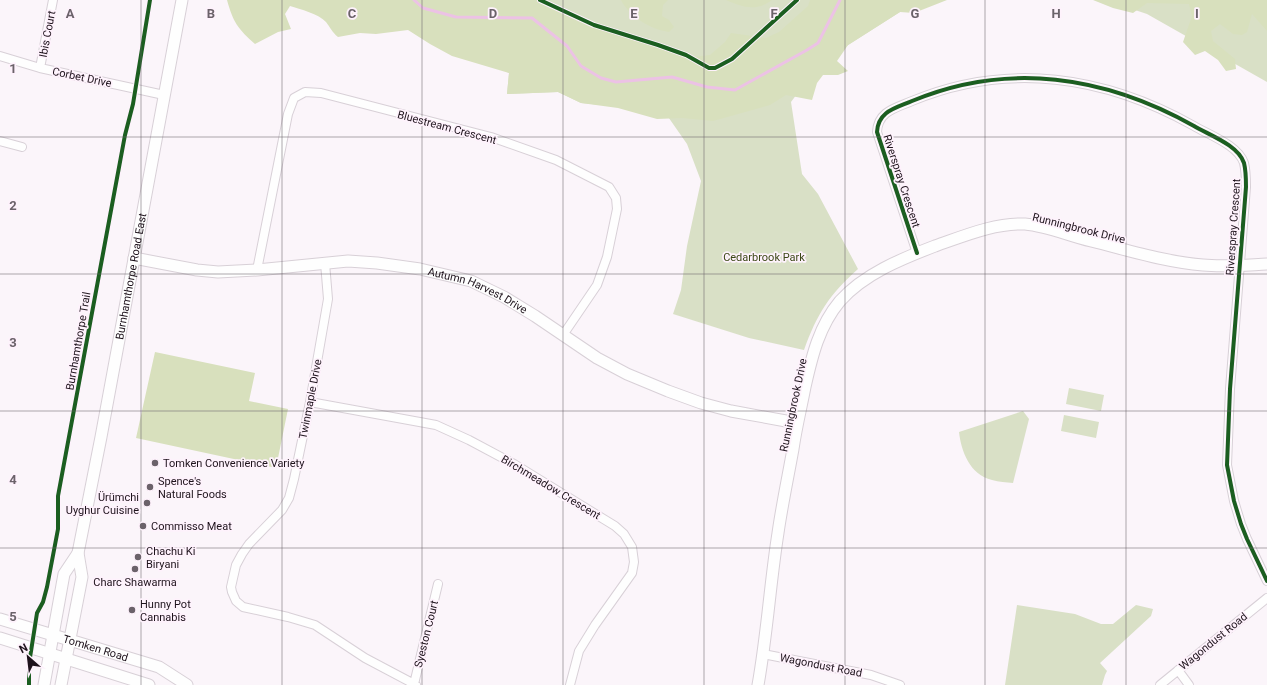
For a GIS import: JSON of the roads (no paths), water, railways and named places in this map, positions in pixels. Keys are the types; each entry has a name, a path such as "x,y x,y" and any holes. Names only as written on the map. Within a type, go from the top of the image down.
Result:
{"street":[{"name":"Ibis Court","path":"40,68 53,0"},
{"name":"Burnhamthorpe Road East","path":"62,685 82,577 78,553 182,0"},
{"name":"Corbet Drive","path":"0,56 40,68 164,95"},
{"name":"Riverspray Crescent","path":"917,253 878,139 877,126 880,118 888,111 923,97 987,81 1053,79 1102,88 1135,98 1183,120 1235,150 1243,162 1246,171 1230,396 1227,465 1234,501 1241,524 1267,581"},
{"name":"Bluestream Crescent","path":"257,270 288,114 294,98 305,92 321,93 491,137 556,160 609,187 616,198 617,209 607,257 597,285 563,334"},
{"path":"0,141 22,147"},
{"name":"Runningbrook Drive","path":"758,685 778,534 797,423 817,339 826,320 840,301 858,284 871,275 917,253 982,230 1003,225 1024,224 1043,226 1084,240 1185,263 1205,266 1267,264"},
{"name":"Autumn Harvest Drive","path":"134,258 197,270 218,272 257,270 348,261 377,263 420,269 471,281 504,297 563,334 597,358 627,374 701,403 731,411 797,423"},
{"name":"Twinmaple Drive","path":"325,263 328,299 310,402 289,498 282,510 249,544 242,554 236,565 231,587 232,592 236,600 243,607 288,617 315,625 365,658 415,684"},
{"name":"Birchmeadow Crescent","path":"310,402 436,425 470,440 514,464 615,526 624,534 632,547 634,562 632,573 595,625 579,651 570,685"},
{"name":"Burnhamthorpe Road East","path":"44,685 64,574 78,553"},
{"name":"Syeston Court","path":"415,684 438,584"},
{"name":"Wagondust Road","path":"1160,685 1267,598"},
{"name":"Tomken Road","path":"0,619 158,667 187,685"},
{"name":"Tomken Road","path":"0,638 149,685"},
{"name":"Wagondust Road","path":"763,654 871,675 896,684"},
{"path":"1178,670 1189,685"}],"waterway":[{"path":"414,0 423,8 456,17 532,18 567,46 581,66 601,78 616,82 672,77 707,87 735,90 818,43 840,0"}],"place":[{"name":"Tomken Convenience Variety","path":"155,463"},
{"name":"Spence's Natural Foods","path":"150,487"},
{"name":"Ürümchi Uyghur Cuisine","path":"147,503"},
{"name":"Commisso Meat","path":"143,526"},
{"name":"Chachu Ki Biryani","path":"138,557"},
{"name":"Charc Shawarma","path":"135,569"},
{"name":"Hunny Pot Cannabis","path":"132,610"}],"park label":[{"name":"Cedarbrook Park","path":"764,257"}]}
